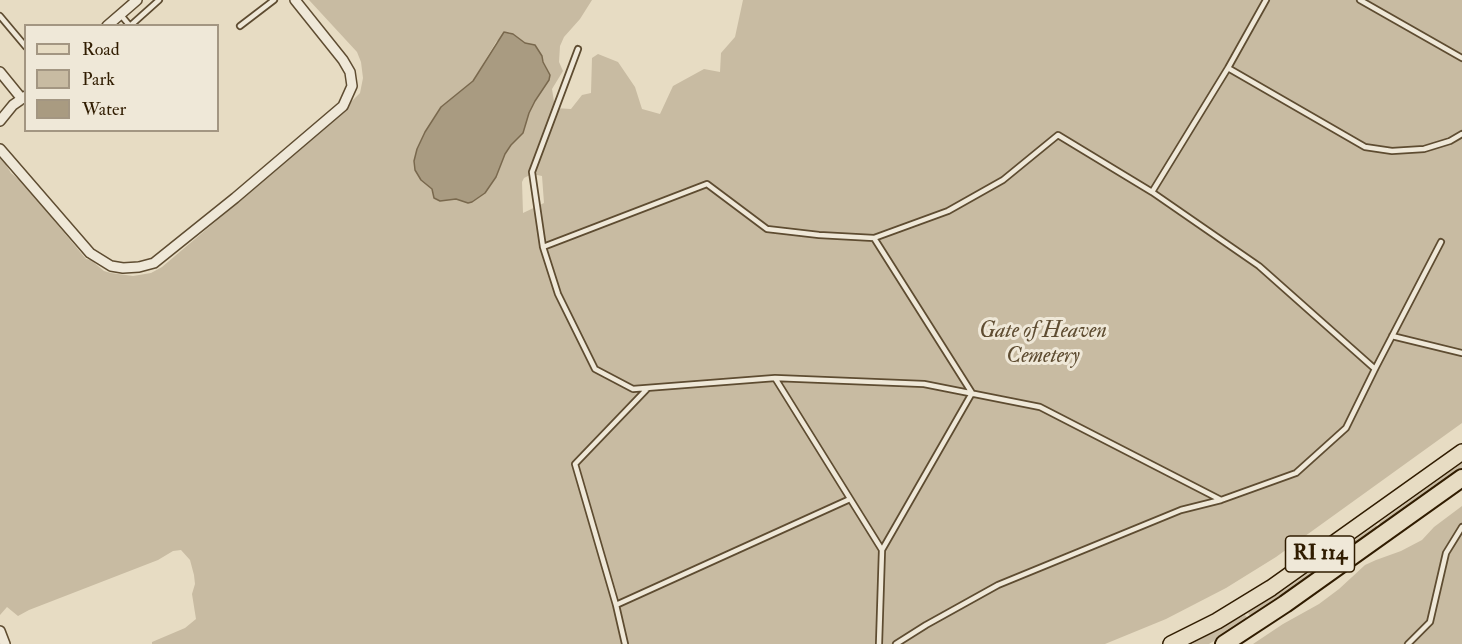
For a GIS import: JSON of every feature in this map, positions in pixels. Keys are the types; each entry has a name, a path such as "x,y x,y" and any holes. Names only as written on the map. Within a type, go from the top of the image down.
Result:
{"highway":[{"name":"RI 114","path":"1224,644 1285,604 1462,478"}],"main road":[{"name":"RI 114","path":"1171,644 1226,616 1271,588 1462,452"}],"street":[{"path":"109,24 137,0"},
{"path":"0,149 90,253 111,266 123,268 139,267 154,262 235,198 343,106 352,86 350,72 295,0"},
{"path":"0,72 24,97 13,105 0,121"},
{"path":"0,631 5,644"}],"lane":[{"path":"132,24 159,0"},
{"path":"240,26 274,0"},
{"path":"1152,192 1228,68 1266,0"},
{"path":"1360,0 1462,58"},
{"path":"120,14 128,24"},
{"path":"0,16 24,45"},
{"path":"578,50 531,172 543,247 558,294 595,369 633,389 775,378 924,384 1040,407 1221,500"},
{"path":"1228,68 1365,147 1392,152 1424,150 1462,134"},
{"path":"543,247 706,184 767,229 819,236 874,238 948,211 1003,180 1058,135 1152,192 1259,266 1374,369"},
{"path":"874,238 972,393"},
{"path":"896,644 998,585 1181,510 1221,500 1296,473 1346,428 1374,369 1441,242"},
{"path":"1392,336 1462,353"},
{"path":"775,378 882,549"},
{"path":"625,644 575,464 647,388"},
{"path":"879,644 882,549 972,393"},
{"path":"616,605 850,498"},
{"path":"1408,644 1430,622 1446,553 1462,527"}],"green space":[{"name":"Gate of Heaven Cemetery","path":"309,0 592,0 580,19 564,37 560,46 559,62 563,71 552,89 555,108 571,109 582,95 591,93 592,58 598,54 618,62 635,87 642,109 660,114 673,86 704,69 720,72 721,53 735,37 743,0 1462,0 1462,423 1276,557 1226,588 1166,619 1105,644 152,644 185,628 196,619 192,594 195,584 194,575 190,560 181,550 173,551 158,560 18,616 7,607 0,615 0,150 11,173 23,183 86,259 111,273 133,276 151,273 162,267 322,131 360,93 363,78 357,52","holes":["509,32 525,43 535,45 550,75 549,80 529,113 523,133 505,154 496,177 485,193 468,203 456,199 440,201 434,198 432,189 414,161 417,149 441,107 473,81 496,42","532,174 542,176 544,203 523,213 522,182 524,178"]},
{"path":"1462,463 1462,469 1382,527 1379,523"},
{"path":"1462,506 1462,644 1253,644 1319,604 1365,565 1422,540 1434,527"},
{"path":"1376,525 1379,529 1252,618 1248,613 1286,589"},
{"path":"1245,615 1249,620 1209,644 1192,644"}],"water":[{"path":"504,32 513,34 525,43 535,45 550,75 549,80 529,113 523,133 505,154 496,177 485,193 468,203 456,199 440,201 434,198 432,189 421,180 415,170 414,161 417,149 441,107 473,81"}]}
